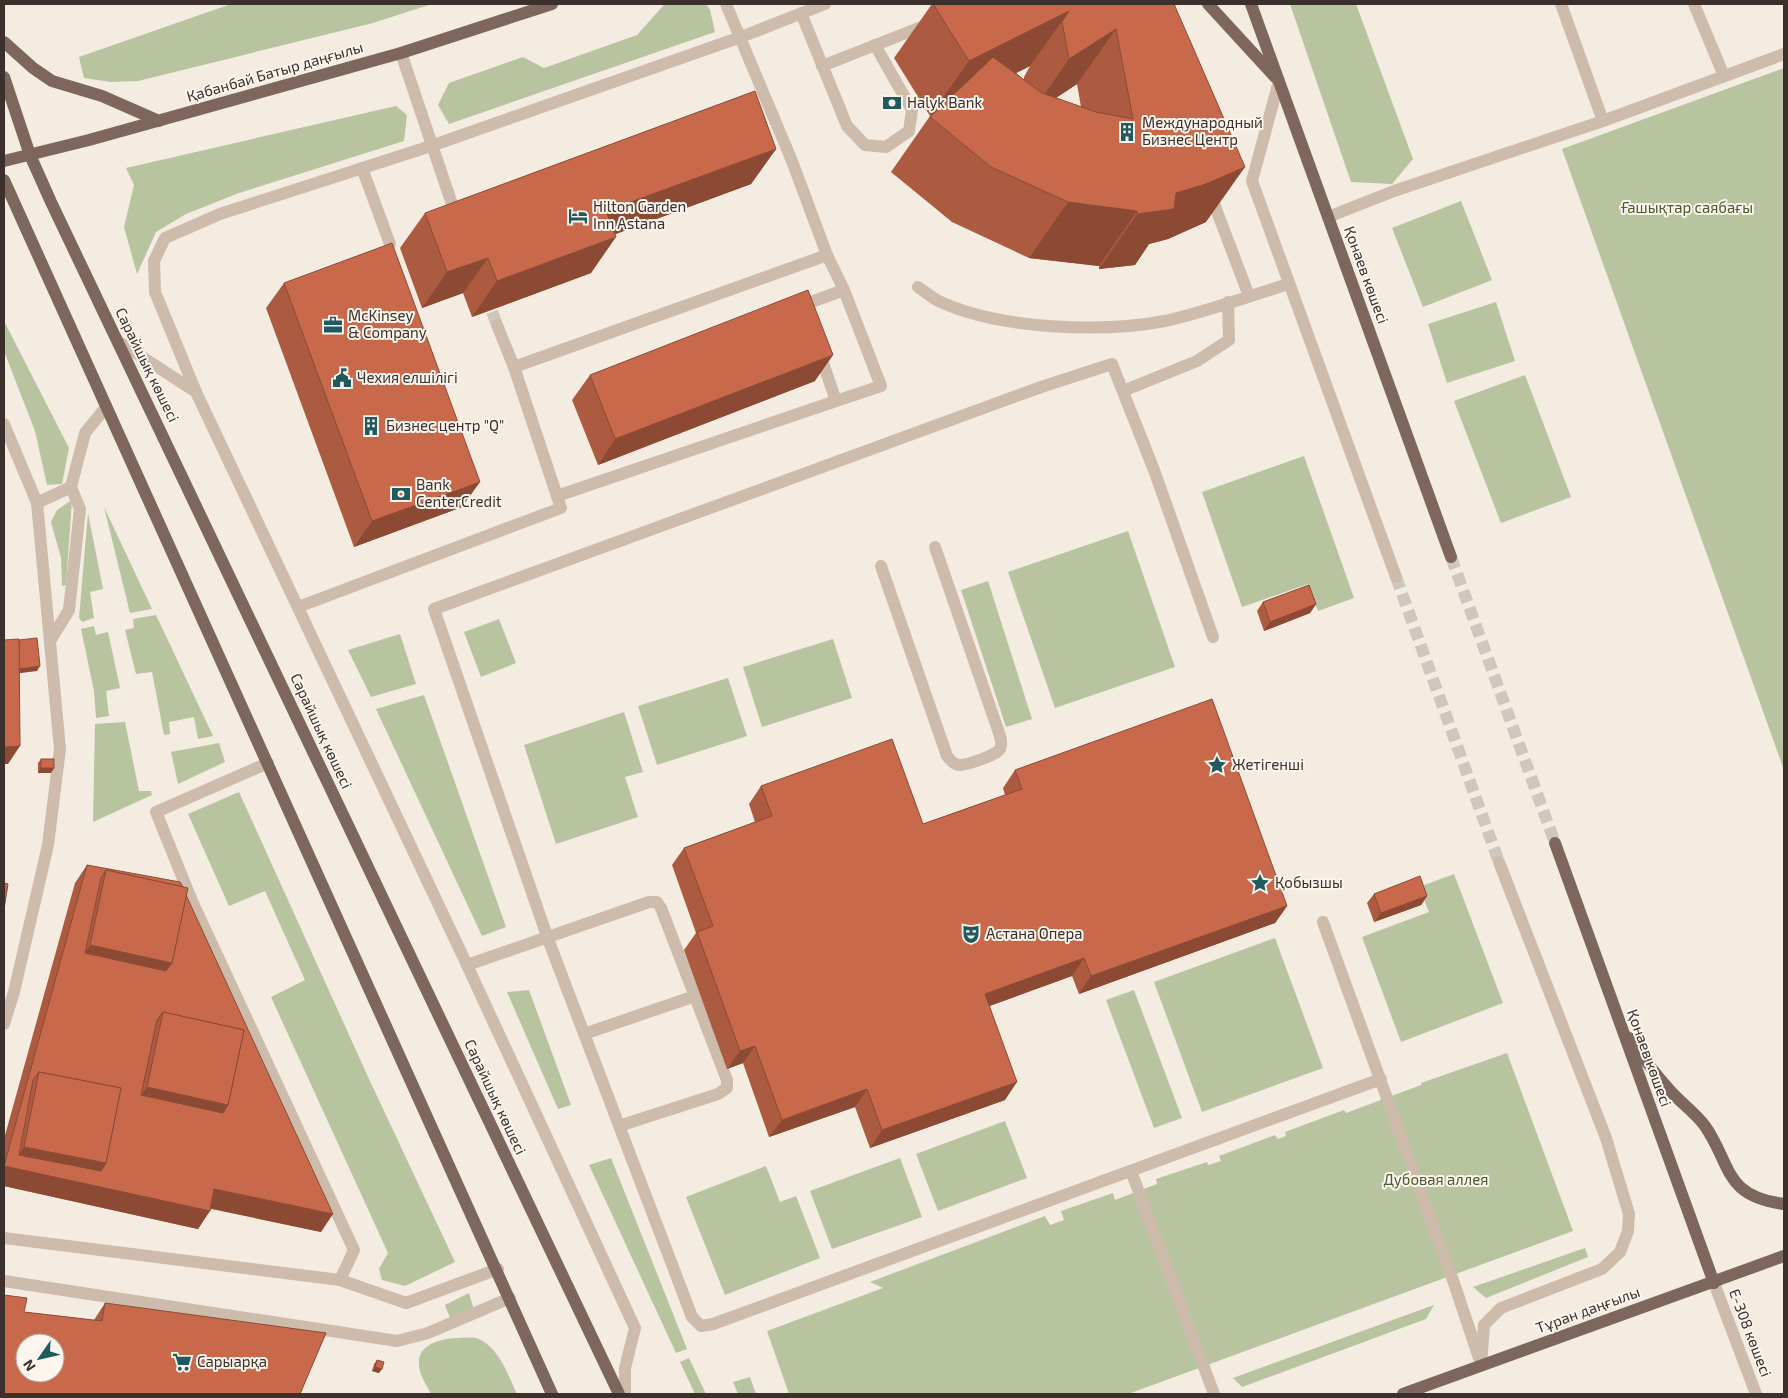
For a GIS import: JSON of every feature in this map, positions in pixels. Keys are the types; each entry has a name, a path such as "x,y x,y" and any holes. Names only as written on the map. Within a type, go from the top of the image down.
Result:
{"main road":[{"name":"Қабанбай Батыр даңғылы","path":"4,161 30,156 159,121 401,53 552,4"},
{"path":"1208,4 1279,82"},
{"name":"Қонаев көшесі","path":"1251,4 1451,557"},
{"path":"4,42 33,68 52,81 102,96 159,121"},
{"name":"Сарайшық көшесі","path":"4,77 30,156 619,1394"},
{"path":"4,180 498,1269 552,1394"},
{"name":"Қонаев көшесі","path":"1554,844 1714,1283"},
{"path":"1622,1028 1667,1088 1704,1126 1731,1178 1747,1192 1769,1202 1784,1204"},
{"name":"Тұран даңғылы","path":"1403,1394 1714,1283 1784,1256"},
{"path":"541,1371 547,1394"}],"street":[{"path":"558,496 881,386 844,290 827,255 758,90 741,37 726,4"},
{"path":"625,1394 625,1368 635,1328 467,966 196,392 155,292 154,261 165,238 220,214 431,146 741,37 825,4"},
{"path":"1561,4 1603,121"},
{"path":"1694,4 1724,76"},
{"path":"801,13 847,126 865,145 886,147 909,131 912,110 875,45"},
{"path":"822,66 945,18"},
{"path":"401,53 431,146 458,206 458,221"},
{"path":"1328,216 1394,191 1603,121 1784,54"},
{"path":"1279,82 1252,181 1396,577"},
{"path":"362,168 390,244"},
{"path":"1204,177 1249,296"},
{"path":"514,367 827,255"},
{"path":"918,287 941,303 970,313 1007,321 1057,326 1138,325 1166,321 1289,284"},
{"path":"809,322 803,305 844,290"},
{"path":"1123,391 1196,361 1229,340 1228,302"},
{"path":"298,607 561,508 514,367 497,325"},
{"path":"815,340 836,401"},
{"path":"118,342 196,392"},
{"path":"1213,637 1154,470 1112,364 1041,387 434,609 548,939 692,1317 701,1326 713,1324 1381,1079"},
{"path":"50,641 69,610 80,509 71,486 85,433 106,407"},
{"path":"4,424 37,503 60,749 48,845 14,992 4,1024"},
{"path":"37,503 71,486"},
{"path":"881,566 947,756 954,763 960,765 994,755 1000,750 1002,743 935,547"},
{"path":"268,763 156,812 192,901 354,1250 340,1280"},
{"path":"1481,1365 1484,1325 1501,1308 1602,1269 1620,1252 1628,1232 1629,1214 1606,1138 1499,862"},
{"path":"467,966 649,902 657,902 661,908 727,1080 727,1088 718,1094 619,1126"},
{"path":"1323,922 1381,1079 1481,1365"},
{"path":"584,1034 695,996"},
{"path":"1130,1171 1214,1394"},
{"path":"4,1238 340,1280 406,1303 498,1269"},
{"path":"4,1281 397,1341 428,1333 510,1298"},
{"name":"Е-308 көшесі","path":"1714,1283 1756,1394"}],"green space":[{"path":"231,4 432,4 373,23 138,81 111,82 84,78 79,57"},
{"path":"706,4 710,10 715,32 449,124 438,105 449,83 523,57 544,68 637,35 664,5"},
{"path":"1290,4 1356,4 1413,159 1392,184 1351,182"},
{"name":"Ғашықтар саябағы","path":"1784,68 1784,770 1562,149"},
{"path":"396,106 407,115 404,141 239,193 186,214 156,232 137,274 124,227 134,185 126,168"},
{"path":"1461,201 1492,280 1423,307 1392,228"},
{"path":"1496,302 1515,361 1447,383 1428,324"},
{"path":"4,321 69,448 62,484 47,485 35,431 4,351"},
{"path":"1525,375 1571,497 1501,523 1454,401"},
{"path":"1304,456 1354,598 1318,611 1308,584 1242,607 1202,492"},
{"path":"72,500 66,585 62,586 61,558 51,522 57,510"},
{"path":"104,507 152,609 130,613"},
{"path":"88,513 103,589 90,592 94,618 82,622 79,618"},
{"path":"1128,531 1175,667 1055,708 1008,572"},
{"path":"988,581 1032,719 1006,727 961,590"},
{"path":"156,615 213,736 198,739 194,717 169,722 170,734 164,735 152,672 136,674 125,630 134,628 133,619"},
{"path":"499,619 516,663 481,677 464,632"},
{"path":"94,626 96,635 108,632 120,688 106,691 109,716 96,718 94,691 81,629"},
{"path":"400,634 416,684 371,697 348,650"},
{"path":"833,639 852,698 762,727 743,667"},
{"path":"728,678 747,736 657,765 638,706"},
{"path":"424,695 506,927 482,936 376,709"},
{"path":"624,712 643,772 625,777 638,817 556,844 524,745"},
{"path":"125,722 139,791 151,791 152,795 93,822 95,724"},
{"path":"219,743 225,762 178,784 171,752"},
{"path":"239,792 369,1079 455,1262 405,1286 382,1280 379,1269 388,1253 271,997 305,980 265,891 229,906 188,814"},
{"path":"1454,874 1503,1003 1401,1042 1362,937 1429,912 1419,887"},
{"path":"1275,938 1323,1068 1202,1112 1154,982"},
{"path":"529,990 571,1105 558,1109 507,992"},
{"path":"1134,990 1182,1118 1154,1128 1106,1000"},
{"name":"Дубовая аллея","path":"1507,1053 1573,1231 1128,1394 789,1394 767,1331 883,1288 870,1282 1045,1216 1050,1225 1064,1220 1061,1211 1113,1193 1115,1200 1157,1184 1156,1179 1207,1162 1208,1165 1221,1161 1219,1156 1275,1135 1278,1139 1286,1136 1285,1132 1344,1110 1346,1113 1421,1085 1421,1083"},
{"path":"1005,1121 1027,1178 938,1211 916,1154"},
{"path":"611,1158 687,1349 676,1353 589,1165"},
{"path":"900,1158 922,1217 832,1249 810,1191"},
{"path":"766,1166 780,1202 796,1196 820,1258 725,1295 686,1197"},
{"path":"1585,1248 1588,1257 1486,1298 1473,1287"},
{"path":"469,1293 474,1310 450,1318 445,1305"},
{"path":"1434,1305 1426,1319 1242,1387 1233,1378"},
{"path":"456,1338 476,1338 491,1347 502,1362 517,1394 431,1394 419,1369 419,1358 426,1347 431,1344 437,1341"},
{"path":"689,1358 706,1394 695,1394 680,1362"},
{"path":"750,1377 756,1394 738,1394 733,1382"}],"building":[{"path":"933,4 1174,4 1245,167 1206,184 1176,193 1174,209 1137,214 1137,211 1068,202 991,167 930,117 993,57 1042,93 1096,112 1133,119 1116,29 1069,59 1062,22 1069,11 969,61"},
{"path":"755,91 776,149 606,211 616,237 497,281 488,258 447,272 425,213"},
{"name":"Бизнес центр \"Q\"","path":"392,243 480,482 372,521 284,283"},
{"path":"808,290 833,355 615,439 590,375"},
{"path":"1309,585 1316,604 1270,622 1263,602"},
{"path":"37,638 40,666 19,669 19,640"},
{"path":"19,639 20,746 4,747 4,640"},
{"name":"Астана Опера","path":"1212,699 1287,906 1091,976 1084,958 985,994 1017,1082 882,1130 867,1089 782,1120 755,1046 740,1051 697,932 713,926 684,848 772,816 761,786 892,739 923,824 1022,789 1015,770"},
{"path":"41,759 54,759 54,768 41,768"},
{"path":"87,865 180,882 183,887 106,870 101,878 85,953 166,971 172,963 186,895 333,1214 214,1189 210,1211 4,1166","holes":["163,1012 244,1030 228,1105 223,1113 141,1095 157,1020","39,1072 121,1088 106,1163 101,1171 19,1155 33,1080"]},
{"path":"106,870 188,888 172,963 90,945"},
{"path":"1420,876 1427,896 1381,913 1374,894"},
{"path":"4,883 8,884 4,909"},
{"path":"163,1012 244,1030 228,1105 147,1087"},
{"path":"39,1072 121,1088 106,1163 24,1147"},
{"name":"Сарыарқа","path":"4,1295 27,1298 24,1312 102,1321 105,1303 326,1333 300,1394 4,1394"},
{"path":"377,1360 384,1362 382,1369 375,1367"}],"tunnel":[{"path":"486,295 497,325"},
{"path":"1451,557 1555,843"},
{"path":"1396,577 1499,862"}],"place":[{"name":"Halyk Bank","path":"892,103"},
{"name":"Международный Бизнес Центр","path":"1127,132"},
{"name":"Hilton Garden Inn Astana","path":"578,216"},
{"name":"McKinsey & Company","path":"333,325"},
{"name":"Чехия елшілігі","path":"342,378"},
{"name":"Бизнес центр \"Q\"","path":"371,426"},
{"name":"Bank CenterCredit","path":"401,494"},
{"name":"Жетігенші","path":"1217,765"},
{"name":"Қобызшы","path":"1260,883"},
{"name":"Астана Опера","path":"971,934"},
{"name":"Сарыарқа","path":"182,1362"}]}
